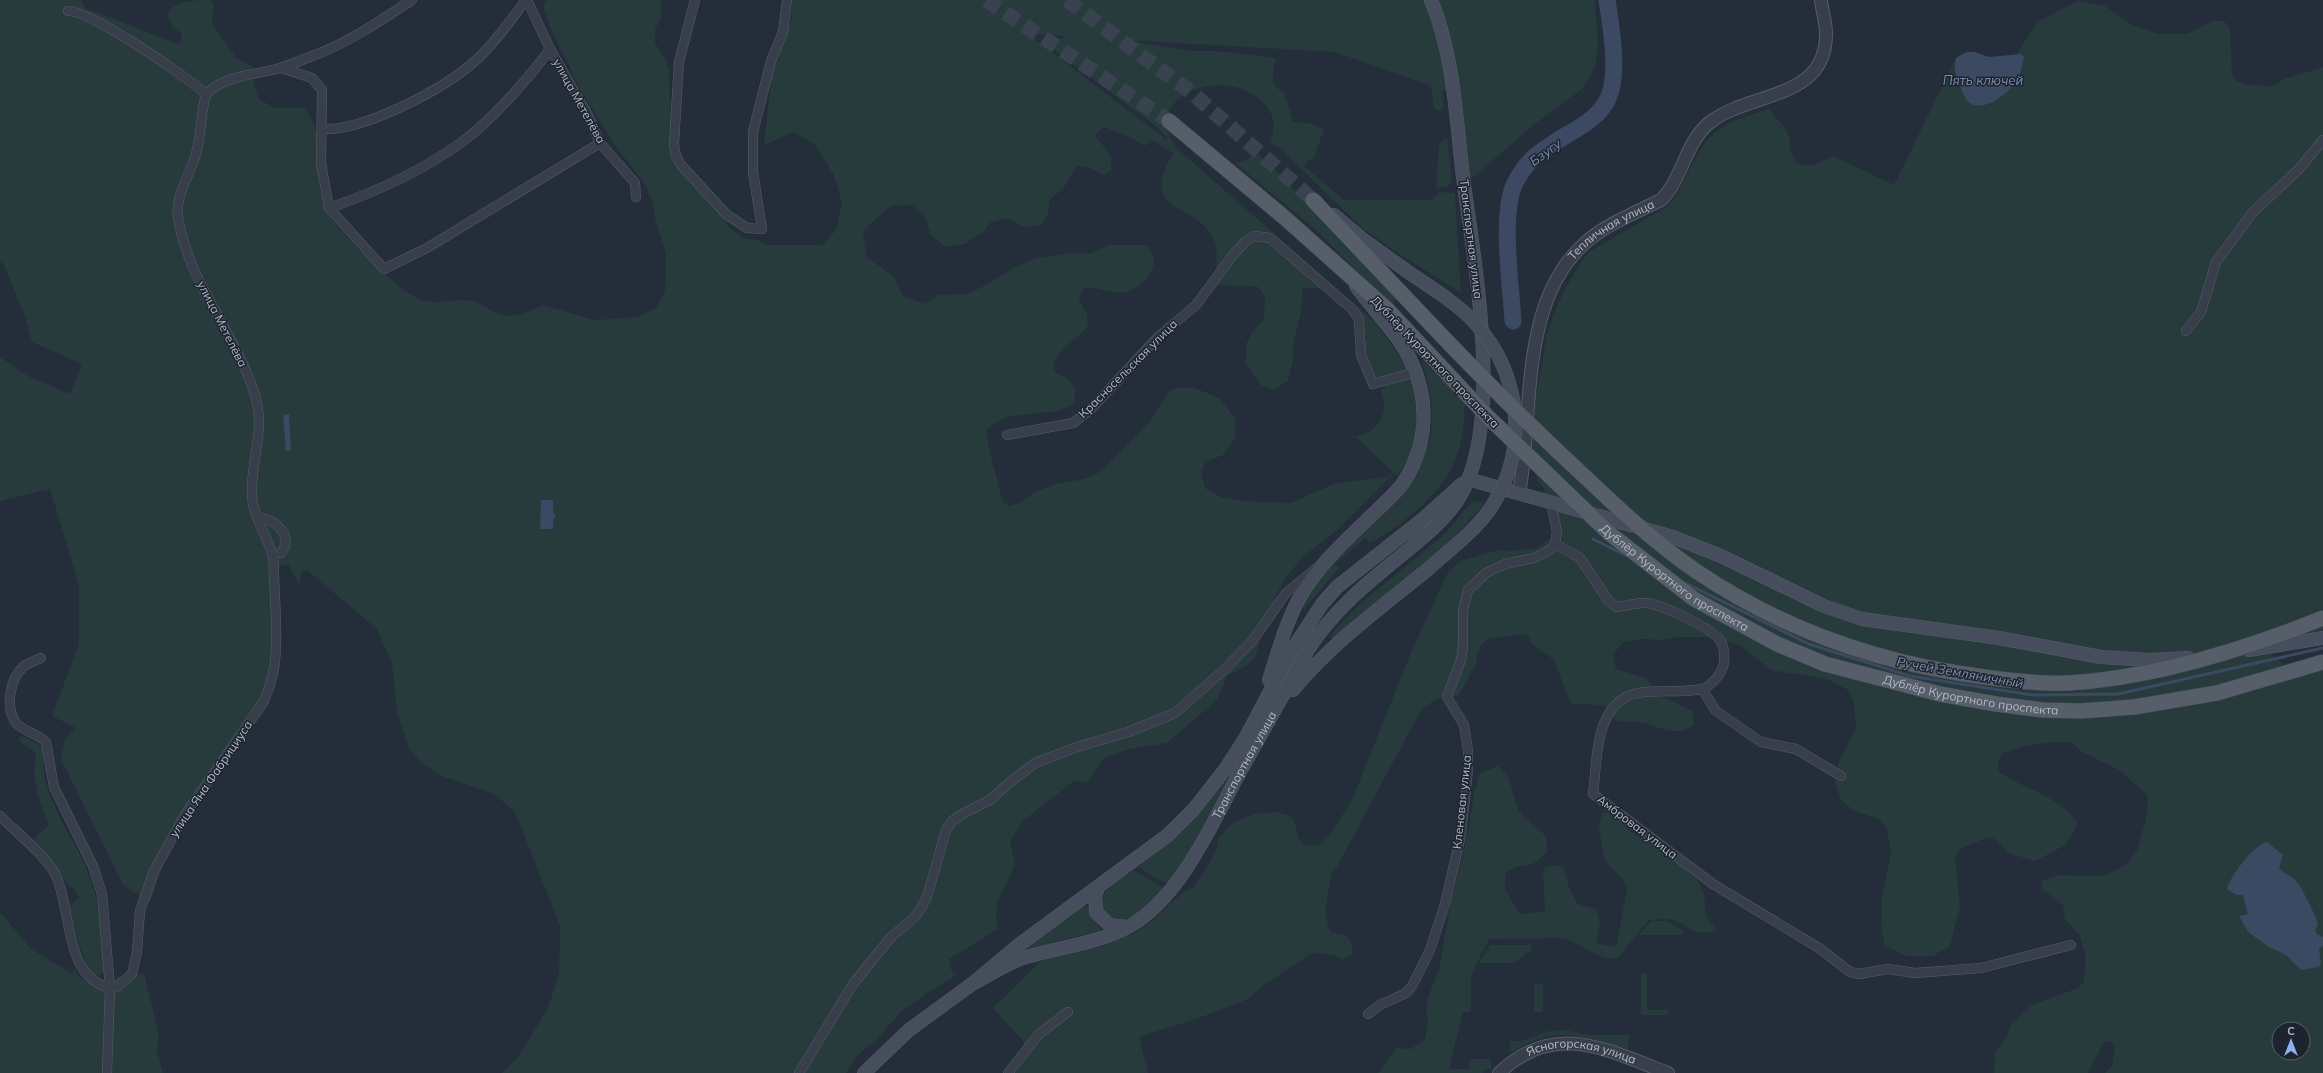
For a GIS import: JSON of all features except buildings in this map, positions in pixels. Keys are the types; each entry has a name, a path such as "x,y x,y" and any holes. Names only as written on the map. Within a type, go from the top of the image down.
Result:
{"main road":[{"name":"Транспортная улица","path":"972,984 1022,959 1094,940 1129,927 1147,915 1170,891 1209,829 1324,626 1340,607 1434,528 1458,501 1476,457 1483,399 1480,310 1446,49 1440,22 1431,0"},
{"name":"Дублёр Курортного проспекта","path":"1169,121 1285,218 1387,309 1488,417 1609,533 1694,599 1777,644 1825,664 1940,694 2012,706 2081,711 2134,707 2216,692 2323,662"},
{"path":"1274,713 1310,669 1341,639 1427,570 1471,530 1489,510 1500,492 1512,454 1516,413 1505,372 1495,350 1486,336 1461,310 1313,200"},
{"name":"Дублёр Курортного проспекта","path":"1313,200 1491,388 1623,513 1695,570 1736,596 1788,623 1834,642 1922,668 2007,680 2039,683 2069,683 2142,672 2211,656 2323,618"},
{"path":"1262,706 1280,646 1294,609 1301,596 1328,559 1393,495 1409,475 1422,441 1424,418 1423,398 1416,372 1403,347 1348,275"},
{"name":"Транспортная улица","path":"864,1073 909,1030 972,984 1016,947 1168,835 1194,809 1226,768 1246,737 1309,622 1327,598 1337,587 1423,519 1468,479"},
{"path":"1468,479 1673,537 1721,556 1824,606 1862,619 1999,638 2101,657 2150,660 2212,655 2323,638"},
{"path":"1099,886 1094,903 1100,917 1109,925 1129,927"}],"street":[{"path":"68,11 78,12 101,24 191,81 206,94 224,82 280,68 322,52 381,20 412,0"},
{"path":"323,129 336,130 371,120 443,84 475,61 496,38 526,0"},
{"name":"улица Метелёва","path":"526,0 550,49 589,117 600,143 635,183 636,197"},
{"path":"695,0 679,62 674,144 676,156 681,165 727,215 747,228 762,229 753,172 753,132 771,61 783,32 787,0"},
{"name":"Тепличная улица","path":"1520,493 1524,469 1531,375 1537,339 1544,311 1560,273 1584,244 1601,230 1661,200 1669,192 1689,149 1708,124 1721,115 1794,86 1814,74 1822,59 1826,34 1820,0"},
{"path":"329,208 360,197 418,170 463,141 523,83 550,49"},
{"path":"280,68 308,76 317,82 322,90 323,129 321,164 329,208 384,269 427,248 600,143"},
{"name":"улица Метелёва","path":"206,94 200,138 195,158 179,200 178,218 189,258 204,294 237,351 254,392 260,421 258,445 251,480 252,498 258,517 277,554"},
{"path":"2186,331 2201,312 2216,262 2253,212 2299,169 2323,140"},
{"name":"Красносельская улица","path":"1007,435 1073,423 1090,410 1159,336 1196,305 1234,255 1246,241 1255,236 1270,238 1353,310 1359,320 1360,355 1373,384 1416,372"},
{"path":"1550,502 1557,532 1555,544 1580,558 1608,600 1616,606 1639,603 1652,604 1680,615 1718,637 1724,647 1724,663 1716,678 1702,689 1716,711 1761,742 1796,750 1841,776"},
{"path":"258,517 275,522 287,537 287,546 277,554"},
{"name":"Кленовая улица","path":"1368,1014 1380,1005 1406,993 1412,986 1430,950 1446,904 1461,835 1468,770 1468,751 1464,725 1447,697 1461,660 1464,598 1473,584 1486,573 1505,564 1543,555 1555,544"},
{"name":"улица Яна Фабрициуса","path":"110,988 117,987 132,974 137,952 140,911 154,870 186,813 264,701 271,684 275,661 277,554"},
{"path":"799,1073 853,984 891,937 914,918 921,908 927,897 946,830 952,821 990,800 1035,763 1077,747 1128,732 1175,713 1225,669 1253,640 1286,593 1328,559"},
{"path":"41,658 25,665 17,674 12,685 11,708 13,716 21,727 46,742 54,788 93,866 102,894 105,915 110,988 107,1073"},
{"name":"Амбровая улица","path":"1702,689 1643,692 1630,695 1610,708 1601,732 1593,794 1713,884 1818,948 1850,972 1858,974 1888,969 1915,973 1981,968 2071,945"},
{"path":"0,816 54,872 61,888 75,952 81,967 88,977 97,985 110,988"},
{"path":"1008,1073 1039,1034 1068,1012"},
{"name":"Ясногорская улица","path":"1499,1073 1511,1062 1528,1051 1550,1044 1578,1043 1609,1050 1668,1073"}],"shaded area":[{"path":"0,0 81,0 85,8 178,44 182,39 181,33 173,28 167,14 170,9 180,3 198,0 211,0 214,4 212,23 236,58 252,66 254,85 259,99 275,108 304,108 310,116 314,125 318,143 319,183 326,208 340,230 387,276 410,294 426,301 473,301 499,314 512,316 530,311 543,305 594,320 639,317 657,307 665,290 666,254 655,218 653,202 644,183 616,147 581,91 550,27 543,6 546,0 661,0 661,18 655,30 655,43 665,58 669,71 672,149 679,168 691,184 717,207 729,227 743,238 759,240 765,245 822,245 836,230 842,203 834,175 814,144 794,132 764,145 773,62 791,21 792,0 1595,0 1598,44 1595,67 1582,89 1536,123 1464,185 1452,93 1442,90 1444,107 1440,111 1434,108 1431,86 1335,52 1125,40 1191,51 1216,51 1276,58 1273,73 1274,82 1279,89 1284,92 1293,122 1308,123 1324,129 1313,160 1309,159 1304,166 1344,200 1433,200 1435,196 1438,196 1438,192 1455,193 1459,260 1461,261 1459,264 1461,293 1396,252 1362,228 1283,151 1270,142 1273,130 1271,114 1254,95 1234,87 1214,85 1194,90 1178,99 1168,112 1167,129 1177,147 1173,145 1375,322 1407,366 1417,385 1417,435 1409,458 1397,476 1394,473 1338,529 1304,556 1285,578 1263,623 1256,656 1248,665 1227,676 1217,700 1167,743 1130,749 1104,758 1088,782 1074,781 1023,821 1010,841 1015,865 998,901 996,919 998,929 949,959 951,970 957,975 927,993 900,1013 878,1038 857,1056 846,1073 502,1073 518,1057 548,1008 559,973 560,926 515,812 494,794 439,775 421,762 409,749 397,712 392,663 377,629 307,570 302,572 299,584 288,564 279,566 280,664 275,686 264,712 210,784 164,861 150,903 123,885 61,759 65,739 76,728 52,716 79,643 79,585 50,489 0,501 0,357 28,376 70,394 82,364 32,342 26,319 4,265 0,261","holes":["1028,34 1067,36 1047,45 1152,123 1167,137 1167,140","1104,127 1127,136 1145,146 1152,140 1173,153 1164,173 1162,187 1165,197 1172,204 1203,225 1212,236 1215,242 1217,254 1217,278 1219,284 1229,286 1258,287 1265,297 1264,320 1253,331 1246,344 1246,364 1261,385 1273,390 1288,381 1293,361 1293,345 1301,313 1303,288 1328,289 1368,337 1364,339 1364,352 1373,377 1387,385 1381,390 1384,406 1383,414 1378,424 1370,431 1355,436 1393,472 1386,477 1336,483 1291,503 1242,501 1221,497 1205,488 1201,472 1205,462 1223,455 1236,437 1235,418 1219,398 1195,388 1179,387 1169,391 1151,420 1102,471 1084,479 1056,484 1035,492 1020,503 1009,506 1003,503 988,445 987,429 1006,417 1058,411 1073,405 1076,389 1069,380 1056,373 1053,365 1065,348 1088,326 1087,314 1079,301 1080,294 1086,287 1122,293 1128,292 1138,286 1151,273 1154,262 1151,251 1147,245 1109,245 1089,254 1071,253 1036,258 1013,268 988,284 967,294 939,295 926,304 904,297 893,276 867,257 863,233 870,224 891,206 913,205 925,216 931,236 946,247 965,244 983,232 991,222 1008,218 1024,227 1041,225 1047,217 1050,199 1063,189 1077,166 1091,168 1103,175 1111,171 1111,156 1095,135"]},
{"path":"2078,1 2105,6 2132,25 2159,34 2187,34 2212,21 2224,21 2230,28 2232,75 2237,81 2247,85 2274,86 2284,79 2323,67 2323,637 2271,646 2271,655 2299,675 2323,670 2323,1073 2105,1073 2112,1066 2115,1047 2111,1041 2104,1042 2088,1073 1994,1073 1995,1052 2007,1037 2011,1024 2032,1005 2078,988 2084,982 2086,958 2080,936 2065,919 2063,905 2041,888 2043,880 2060,875 2105,876 2126,864 2137,851 2146,819 2148,796 2119,770 2082,752 2072,742 2045,743 2019,748 2002,754 1998,763 1999,772 2052,800 2061,806 2078,823 2066,845 2035,861 2008,853 1997,840 1988,837 1960,849 1955,858 1960,907 1950,946 1933,956 1907,956 1885,946 1881,927 1882,895 1891,853 1887,829 1879,819 1854,811 1841,800 1835,782 1838,764 1856,728 1854,703 1848,690 1827,679 1771,670 1740,645 1708,637 1678,637 1662,640 1641,639 1623,642 1613,655 1616,669 1646,678 1659,695 1693,711 1694,725 1681,731 1668,730 1640,722 1617,721 1603,705 1571,704 1554,660 1532,644 1527,634 1490,638 1483,643 1478,651 1476,664 1459,695 1436,699 1421,710 1338,865 1331,874 1325,913 1330,932 1346,935 1352,944 1352,955 1342,959 1334,955 1312,953 1261,987 1248,999 1199,1018 1139,1037 1148,1073 1015,1073 1021,1062 1024,1042 993,1008 1045,957 1097,948 1136,932 1152,921 1182,893 1193,888 1216,852 1218,839 1232,823 1255,814 1276,812 1288,815 1294,820 1299,839 1305,845 1317,846 1328,837 1352,800 1412,650 1447,574 1460,561 1499,550 1511,551 1537,548 1551,538 1551,512 1545,502 1544,488 1537,481 1530,440 1531,400 1536,397 1547,334 1554,313 1567,285 1589,252 1666,207 1680,188 1702,147 1718,130 1736,120 1769,109 1788,133 1793,157 1797,162 1807,166 1833,156 1894,185 1956,58 1968,52 1988,57 2017,54 2037,22"},
{"path":"1447,138 1452,180 1449,186 1436,189 1439,143"},
{"path":"1258,154 1328,221 1397,299 1391,305 1317,231 1235,163 1246,160"},
{"path":"1421,359 1465,401 1464,424 1458,454 1449,474 1430,497 1407,519 1370,543 1365,538 1335,564 1339,568 1304,609 1298,605 1428,445 1431,434 1432,413 1430,391"},
{"path":"1476,501 1485,503 1452,539 1334,642 1330,637 1371,594 1448,530 1468,506"},
{"path":"22,736 40,745 43,749 45,780 51,798 61,820 83,860 94,889 100,917 104,968 103,973 98,976 93,973 83,956 69,906 79,898 74,890 30,845 48,826 49,823 43,810 35,782 35,752 19,741 19,737"},
{"path":"1498,766 1508,776 1519,812 1546,836 1547,853 1533,864 1515,867 1505,874 1505,889 1520,914 1545,911 1543,869 1551,865 1563,867 1570,890 1578,904 1596,909 1600,923 1596,943 1616,947 1627,889 1621,877 1607,863 1603,855 1599,827 1602,813 1611,812 1630,831 1658,848 1698,880 1704,894 1706,916 1717,931 1696,932 1672,920 1649,920 1618,958 1604,958 1565,938 1489,939 1471,975 1471,1012 1463,1012 1449,1069 1469,1069 1470,1059 1491,1059 1491,1069 1486,1069 1483,1073 1378,1073 1397,1048 1411,1049 1425,1039 1428,1022 1426,1011 1428,998 1439,969 1451,902 1468,833 1474,793 1480,773"},
{"path":"1230,768 1234,769 1178,872 1168,885 1138,867 1183,831"},
{"path":"1134,870 1165,889 1149,906 1128,921 1111,919 1104,911 1101,904 1102,897 1112,885"},
{"path":"1085,904 1087,905 1090,915 1100,928 1100,931 1022,950"},
{"path":"0,912 31,949 73,974 74,969 79,977 88,982 144,973 159,1034 157,1051 163,1073 0,1073"},
{"path":"1651,921 1667,921 1683,931 1683,935 1639,935"},
{"path":"1490,945 1531,945 1531,952 1527,953 1514,963 1479,963"},
{"path":"1641,974 1647,974 1647,1010 1668,1010 1668,1015 1641,1015"},
{"path":"1534,984 1543,984 1543,1012 1534,1012"},
{"path":"1567,1030 1586,1035 1629,1035 1628,1051 1596,1040 1568,1035 1540,1038 1510,1053 1510,1041 1522,1041 1549,1031"}],"water":[{"name":"Пять ключей","path":"1967,52 1975,52 1989,57 2021,54 2024,57 2017,81 1996,100 1983,105 1970,103 1963,94 1955,69 1956,58"},
{"path":"289,414 291,451 286,451 283,415"},
{"path":"541,500 553,500 553,512 556,516 553,519 553,529 540,529"},
{"path":"2267,842 2283,855 2279,868 2297,882 2308,900 2318,923 2315,931 2323,937 2323,945 2319,949 2321,964 2318,967 2301,970 2286,955 2269,947 2248,932 2239,916 2248,914 2243,895 2236,895 2227,889 2237,869 2256,848"}],"waterway":[{"name":"Бзугу","path":"1513,321 1507,231 1511,196 1519,175 1529,163 1546,148 1596,115 1601,110 1610,94 1613,81 1614,53 1607,0"},
{"name":"Ручей Земляничный","path":"1593,539 1629,557"},
{"name":"Ручей Земляничный","path":"1681,581 1809,644 1910,676 2032,695 2118,694 2323,648"}],"tunnel":[{"path":"986,0 1169,121"},
{"path":"1067,0 1192,93 1313,200"}]}
